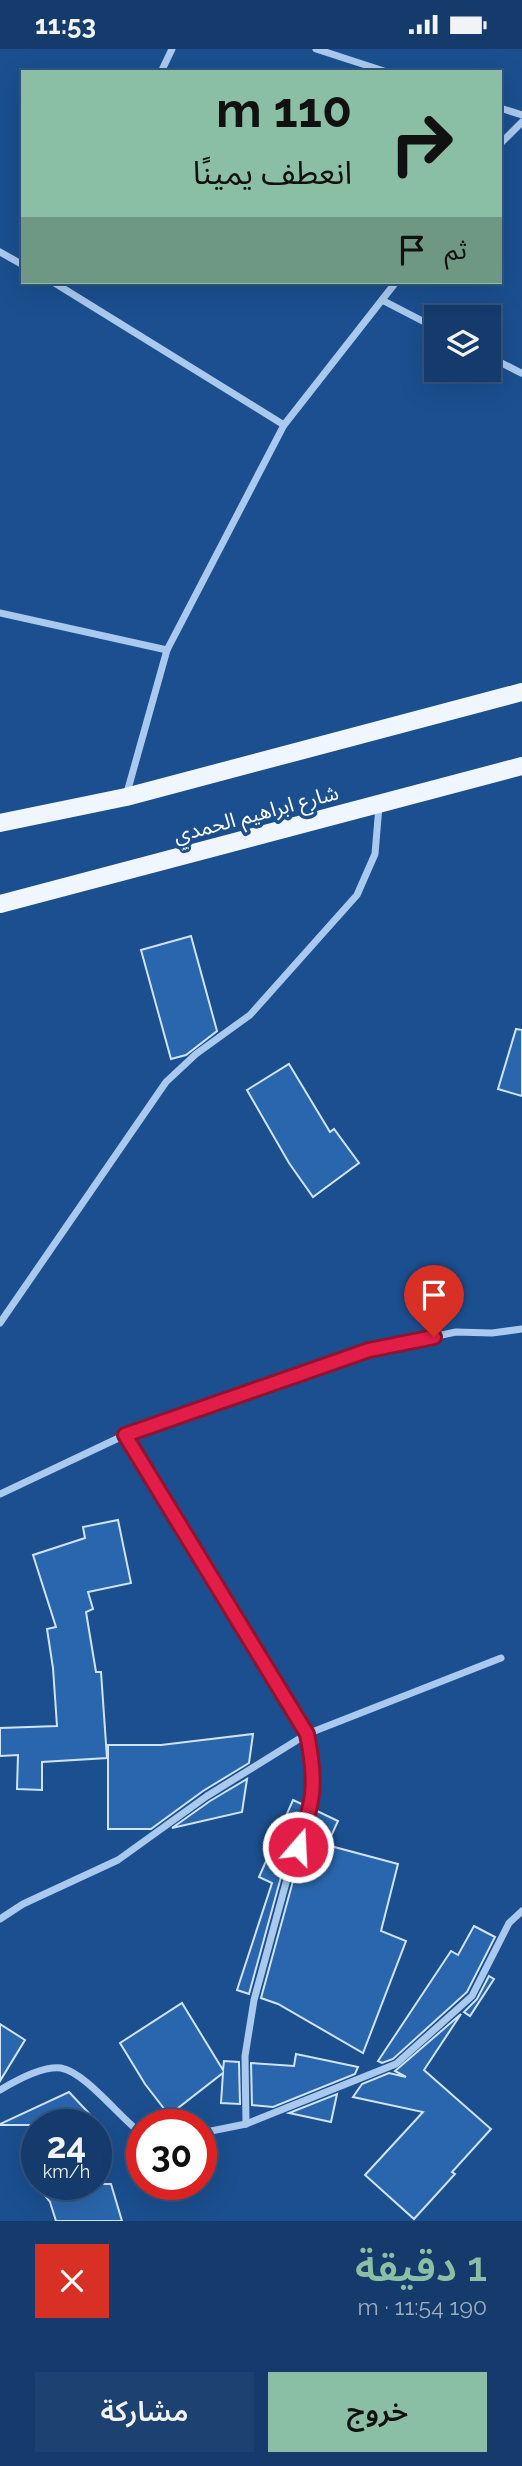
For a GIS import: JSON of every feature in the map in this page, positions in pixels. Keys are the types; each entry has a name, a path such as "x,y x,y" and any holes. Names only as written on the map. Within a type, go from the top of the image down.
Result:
{"main road":[{"path":"0,823 126,797 522,692"},
{"name":"شارع ابراهيم الحمدي","path":"0,904 522,766"}],"street":[{"path":"162,70 172,49"},
{"path":"316,49 381,70"},
{"path":"502,109 522,115"},
{"path":"502,142 522,121"},
{"path":"0,252 21,264"},
{"path":"60,284 284,425"},
{"path":"126,797 167,650 284,425 394,284"},
{"path":"382,300 424,322"},
{"path":"501,363 521,373"},
{"path":"0,613 167,650"},
{"path":"0,1323 166,1082 197,1054 250,1015 357,895 375,854 379,805"},
{"path":"0,1494 125,1435 369,1350 456,1332 522,1329"},
{"path":"125,1435 307,1734 314,1766 312,1807 290,1868 254,2000 245,2056 246,2124"},
{"path":"0,1919 23,1904 118,1860 207,1796 307,1734 501,1658"},
{"path":"217,2130 246,2124 396,2064 472,1996 509,1923 522,1910"},
{"path":"0,2090 22,2076 60,2068 78,2075 126,2119"}],"building":[{"path":"191,936 217,1031 186,1055 171,1059 141,950"},
{"path":"516,1029 522,1030 522,1096 498,1089"},
{"path":"289,1064 330,1132 334,1129 359,1163 313,1197 289,1163 247,1090"},
{"path":"118,1520 131,1583 88,1592 93,1609 86,1612 96,1672 101,1672 107,1758 42,1762 42,1790 17,1789 18,1755 0,1756 0,1728 57,1726 47,1629 56,1627 33,1555 85,1538 83,1527"},
{"path":"253,1734 249,1763 203,1791 151,1829 108,1829 108,1745 161,1745"},
{"path":"247,1779 242,1812 172,1828 210,1801"},
{"path":"293,1800 306,1806 284,1866 249,1994 237,1990 272,1883 259,1877"},
{"path":"317,1811 338,1821 327,1845 398,1864 381,1931 406,1941 363,2053 278,2004 261,1998 296,1870"},
{"path":"474,1926 495,1937 467,1992 393,2059 382,2063 378,2061 451,1951 458,1955"},
{"path":"489,1976 494,1979 470,2016 464,2012 477,1999"},
{"path":"182,2003 223,2070 224,2061 239,2062 240,2104 221,2103 223,2073 177,2109 164,2109 145,2084 120,2043"},
{"path":"461,2014 424,2070 491,2129 414,2219 365,2175 423,2112 353,2097 362,2084 389,2073 406,2077 395,2071"},
{"path":"0,2024 25,2040 0,2081"},
{"path":"296,2054 358,2067 355,2074 273,2107 252,2105 251,2063 294,2066"},
{"path":"69,2092 85,2109 32,2109"},
{"path":"337,2094 331,2122 289,2113"},
{"path":"21,2114 21,2125 0,2124"},
{"path":"112,2187 122,2221 56,2221 48,2200 112,2200"}],"route":[{"path":"298,1847 312,1807 314,1766 307,1734 125,1435 369,1350 434,1337"}]}
